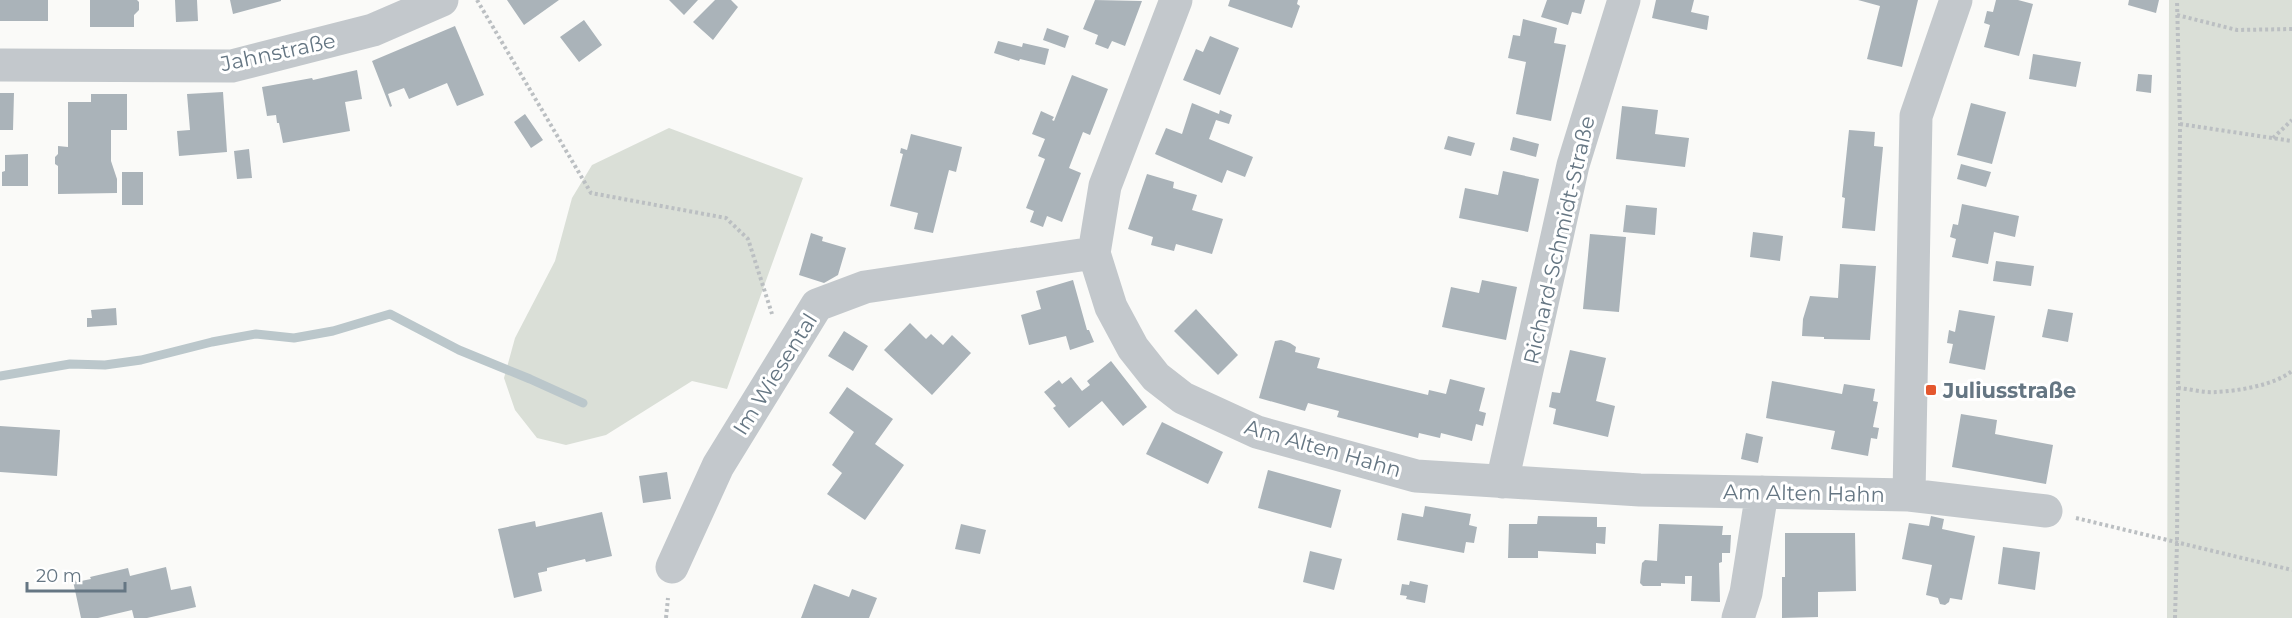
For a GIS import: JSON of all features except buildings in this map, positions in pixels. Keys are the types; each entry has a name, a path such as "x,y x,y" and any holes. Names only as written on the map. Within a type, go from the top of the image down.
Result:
{"street":[{"name":"Jahnstraße","path":"0,64 232,66 373,30 442,0"},
{"name":"Am Alten Hahn","path":"1176,0 1105,186 1094,253 1111,307 1133,348 1156,377 1183,398 1257,432 1416,476 1640,490 1909,495"},
{"name":"Richard-Schmidt-Straße","path":"1502,482 1573,165 1624,0"},
{"path":"1956,0 1916,116 1909,495 2046,511"},
{"name":"Im Wiesental","path":"672,567 718,466 818,304 865,287 1094,253"},
{"path":"1738,618 1746,593 1762,492"}],"path":[{"path":"477,0 591,193 726,218 748,239 785,356"},
{"path":"2175,618 2180,124 2177,0"},
{"path":"2177,15 2237,30 2292,29"},
{"path":"2272,138 2292,120"},
{"path":"2180,124 2292,141"},
{"path":"2178,388 2215,392 2250,388 2286,376 2292,371"},
{"path":"2046,511 2292,570"}],"shaded area":[{"path":"2169,0 2292,0 2292,618 2167,618"},
{"path":"669,128 803,178 727,389 692,381 606,435 566,445 537,438 515,410 504,378 515,338 555,261 572,198 592,165"}],"waterway":[{"path":"0,376 70,364 105,365 141,360 212,342 256,334 294,338 333,331 390,314 459,350 583,403"}],"place":[{"name":"Juliusstraße","path":"1931,390"}]}
